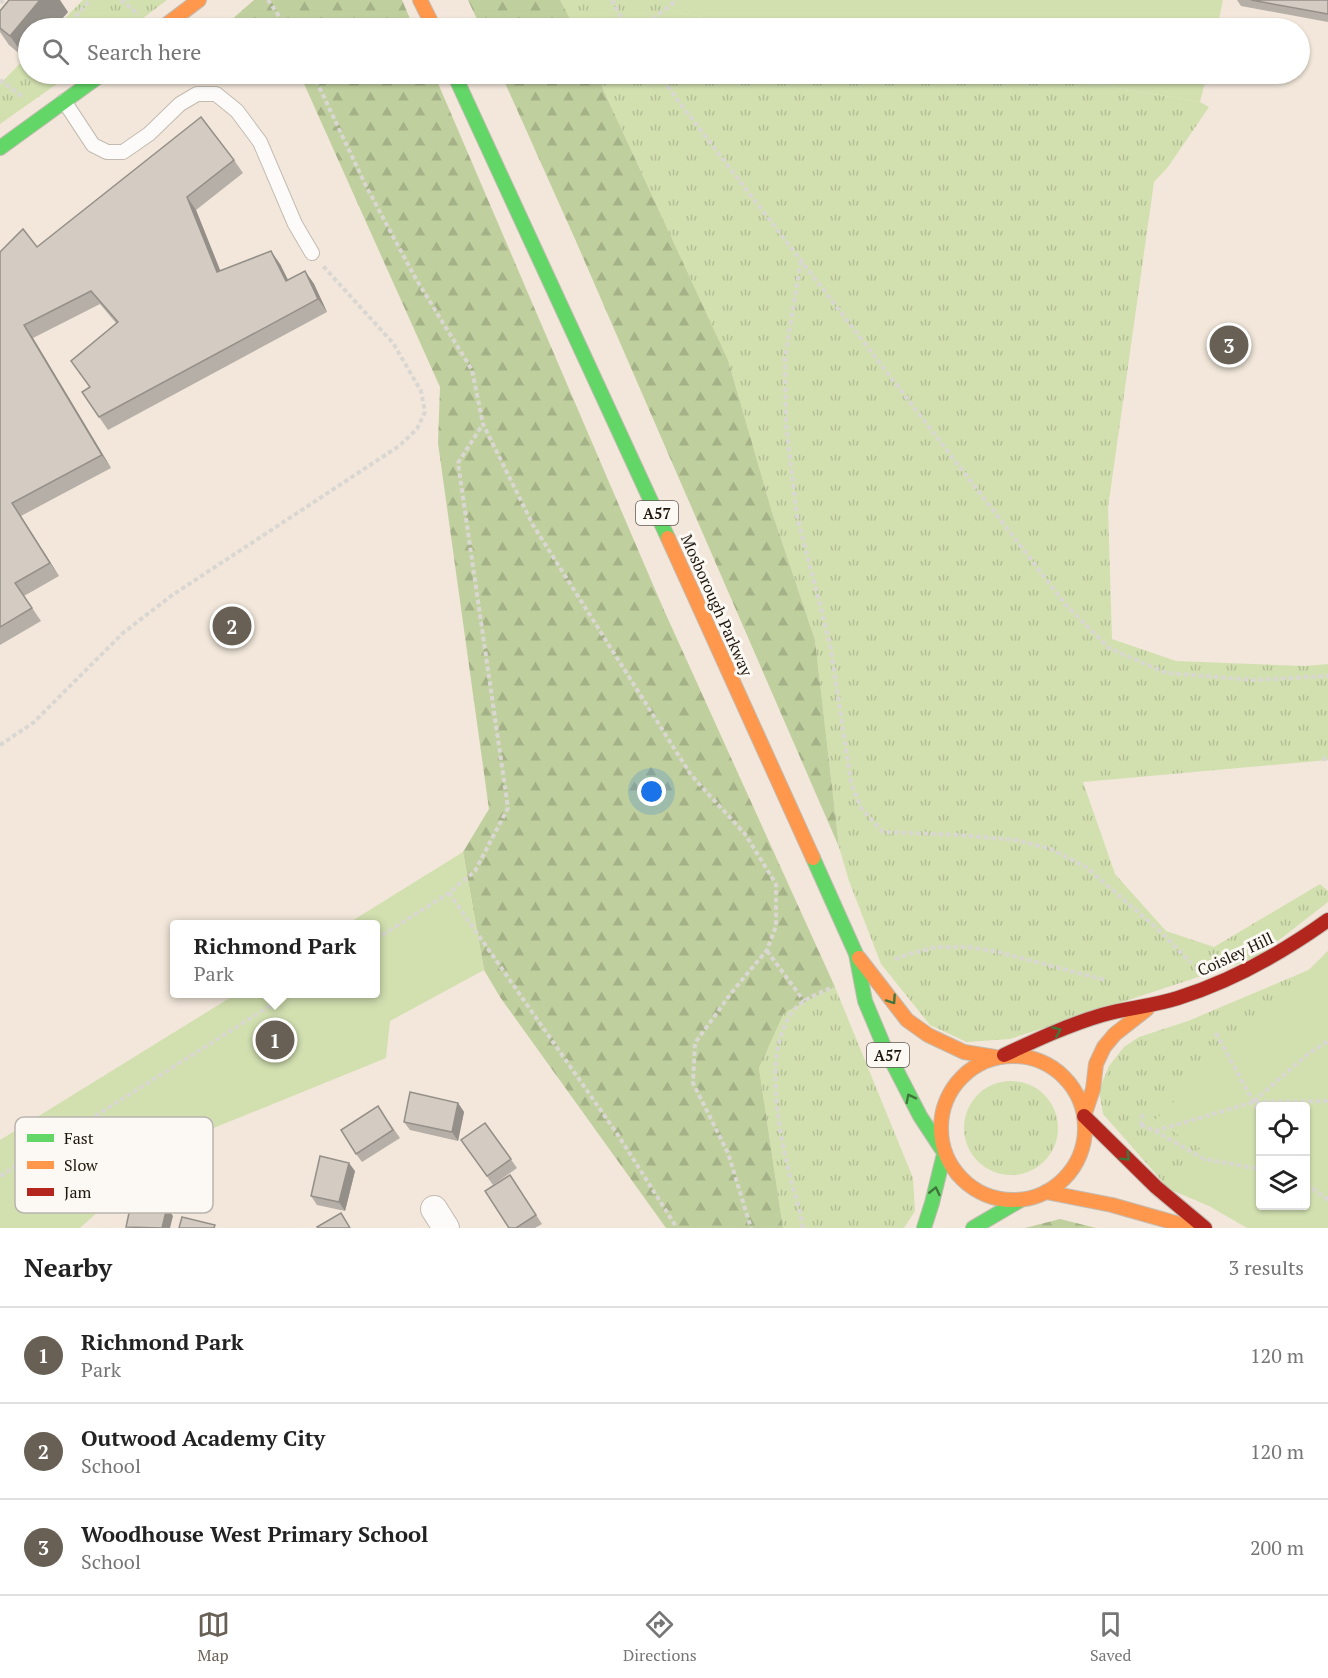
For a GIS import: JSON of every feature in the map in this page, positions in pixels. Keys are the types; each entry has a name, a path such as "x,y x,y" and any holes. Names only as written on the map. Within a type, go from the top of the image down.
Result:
{"main road":[{"path":"175,18 199,0"},
{"path":"420,0 429,18"},
{"path":"0,148 88,84"},
{"name":"Mosborough Parkway","path":"459,84 643,481 856,954 865,1001 883,1044 920,1116 943,1151"},
{"name":"Coisley Hill","path":"1000,1056 1073,1024 1104,1014 1151,1006 1245,970 1298,942 1328,920"},
{"name":"Mosborough Parkway","path":"856,954 907,1020 928,1035 964,1052 1000,1056"},
{"name":"Coisley Hill","path":"1084,1116 1093,1089 1096,1064 1104,1047 1115,1034 1151,1006"},
{"name":"A57","path":"943,1151 956,1174 976,1190 991,1197 1019,1201 1046,1192 1066,1177 1079,1155 1086,1129 1079,1099 1062,1074 1048,1065 1019,1055 1000,1056"},
{"path":"924,1228 933,1203 943,1151 940,1122 944,1104 952,1088 969,1070 980,1063 1000,1056"},
{"name":"A57","path":"1084,1116 1156,1187 1205,1228"},
{"name":"A57","path":"1046,1192 1112,1205 1193,1228"},
{"path":"973,1228 1019,1201"}],"lane":[{"path":"64,101 93,145 107,152 123,152 149,134 180,104 197,94 216,94 237,111 260,142 295,224 312,253"}],"path":[{"path":"0,0 15,13"},
{"path":"75,18 90,0"},
{"path":"121,0 139,15"},
{"path":"268,0 280,18"},
{"path":"612,0 622,18"},
{"path":"654,18 677,0"},
{"path":"0,80 25,99"},
{"path":"319,84 366,186 416,279 472,370 483,424 533,525 691,775 745,834 776,884 776,927 767,950 732,992 695,1043 693,1083 728,1153 751,1228"},
{"path":"666,84 1066,605 1109,648 1166,673 1254,680 1328,676"},
{"path":"0,745 33,723 123,633 171,596 399,446 417,429 425,412 421,391 393,343 312,253"},
{"path":"801,260 785,358 786,424 797,516 830,644 851,782 861,808 883,832 1016,840 1051,849 1086,867 1161,932 1198,970"},
{"path":"380,936 449,893 474,871 508,808 458,463 483,424"},
{"path":"449,893 618,1135 677,1228"},
{"path":"894,960 937,948 968,947 998,952 1104,980"},
{"path":"767,950 804,1000"},
{"path":"803,1228 782,1134 774,1079 779,1039 791,1013 804,1000 834,987"},
{"path":"93,1117 281,998"},
{"path":"1216,1033 1256,1106"},
{"path":"1254,1102 1308,1054 1328,1041"},
{"path":"1155,1131 1254,1102 1328,1101"},
{"path":"1141,1125 1204,1159 1256,1169"},
{"path":"0,1176 15,1167"},
{"path":"1310,1187 1328,1200"}],"green space":[{"path":"83,0 167,0 143,18 65,18"},
{"path":"254,0 402,0 410,18 233,18"},
{"path":"468,0 560,0 570,18 476,18"},
{"path":"560,0 675,0 673,12 710,18 570,18"},
{"path":"675,0 1223,0 1219,18 709,18 672,12"},
{"path":"18,65 18,84 57,84 0,124 0,84"},
{"path":"304,84 438,84 663,608 835,987 784,1013 759,1068 783,1228 666,1228 500,997 484,970 463,852 489,809 438,443 440,387"},
{"path":"505,84 601,84 728,360 772,512 815,640 839,847"},
{"path":"601,84 1093,84 1200,102 1209,107 1168,167 1154,182 1108,508 1112,639 1176,661 1305,666 1328,664 1328,760 1083,782 1115,874 1166,931 1214,947 1320,884 1328,891 1328,902 1256,958 1010,1039 967,1042 930,1025 881,964 849,881 839,847 815,640 772,512 728,360"},
{"path":"1093,84 1204,84 1200,102"},
{"path":"463,852 484,970 390,1021 386,1058 213,1128 213,1117 37,1117 230,998 380,998 380,920 353,920"},
{"path":"1328,951 1328,983 1155,1120 1201,1148 1169,1189 1103,1114 1099,1090 1109,1066 1124,1047 1139,1037 1188,1021 1311,969"},
{"path":"1328,951 1328,1228 1247,1228 1209,1206 1169,1189 1200,1148 1155,1120"},
{"path":"835,987 913,1178 915,1211 904,1228 783,1228 759,1068 784,1013"},
{"path":"1011,1081 1029,1084 1044,1095 1055,1110 1058,1128 1055,1146 1044,1161 1029,1172 1011,1175 993,1172 978,1161 967,1146 964,1128 967,1110 978,1095 993,1084"},
{"path":"15,1131 15,1213 97,1213 80,1228 0,1228 0,1140"},
{"path":"1060,1219 1096,1228 1025,1228"}],"building":[{"path":"9,0 40,0 25,18 18,18 18,26 10,36 0,28 0,11"},
{"path":"1251,0 1328,0 1328,14"},
{"path":"201,117 234,160 187,197 217,272 271,251 286,281 305,271 318,299 99,417 82,392 90,387 71,361 118,322 91,291 24,325 102,455 12,503 50,563 15,583 32,608 0,627 0,252 23,229 37,247"},
{"path":"410,1092 458,1103 452,1132 404,1122"},
{"path":"378,1106 393,1130 356,1154 341,1130"},
{"path":"485,1123 511,1159 487,1176 461,1140"},
{"path":"320,1156 349,1163 339,1202 311,1196"},
{"path":"510,1175 536,1215 516,1228 509,1228 485,1191"},
{"path":"129,1213 166,1213 162,1228 126,1227"},
{"path":"341,1213 350,1228 317,1227"},
{"path":"182,1217 215,1225 214,1228 179,1228"}],"traffic: fast":[{"path":"0,148 88,84"},
{"path":"459,84 668,538"},
{"path":"813,858 856,954 865,1001 883,1044 920,1116 941,1148"},
{"path":"924,1228 944,1154"},
{"path":"973,1228 1019,1201"}],"traffic: slow":[{"path":"175,18 199,0"},
{"path":"420,0 429,18"},
{"path":"668,538 813,858"},
{"path":"859,958 907,1020 928,1035 964,1052 995,1057"},
{"path":"1084,1116 1093,1089 1096,1064 1104,1047 1115,1034 1147,1009"},
{"path":"1013,1056 1041,1061 1064,1077 1080,1100 1085,1128 1080,1156 1064,1179 1041,1195 1013,1200 985,1195 962,1179 946,1156 941,1128 946,1100 962,1077 985,1061 1013,1056"},
{"path":"1046,1192 1112,1205 1193,1228"}],"traffic: jam":[{"path":"1004,1055 1089,1019 1169,1001 1218,983 1275,955 1328,920"},
{"path":"1084,1116 1156,1187 1205,1228"}],"place":[{"name":"Woodhouse West Primary School","path":"1229,345"},
{"name":"Outwood Academy City","path":"232,626"},
{"name":"Richmond Park","path":"275,1040"}]}
